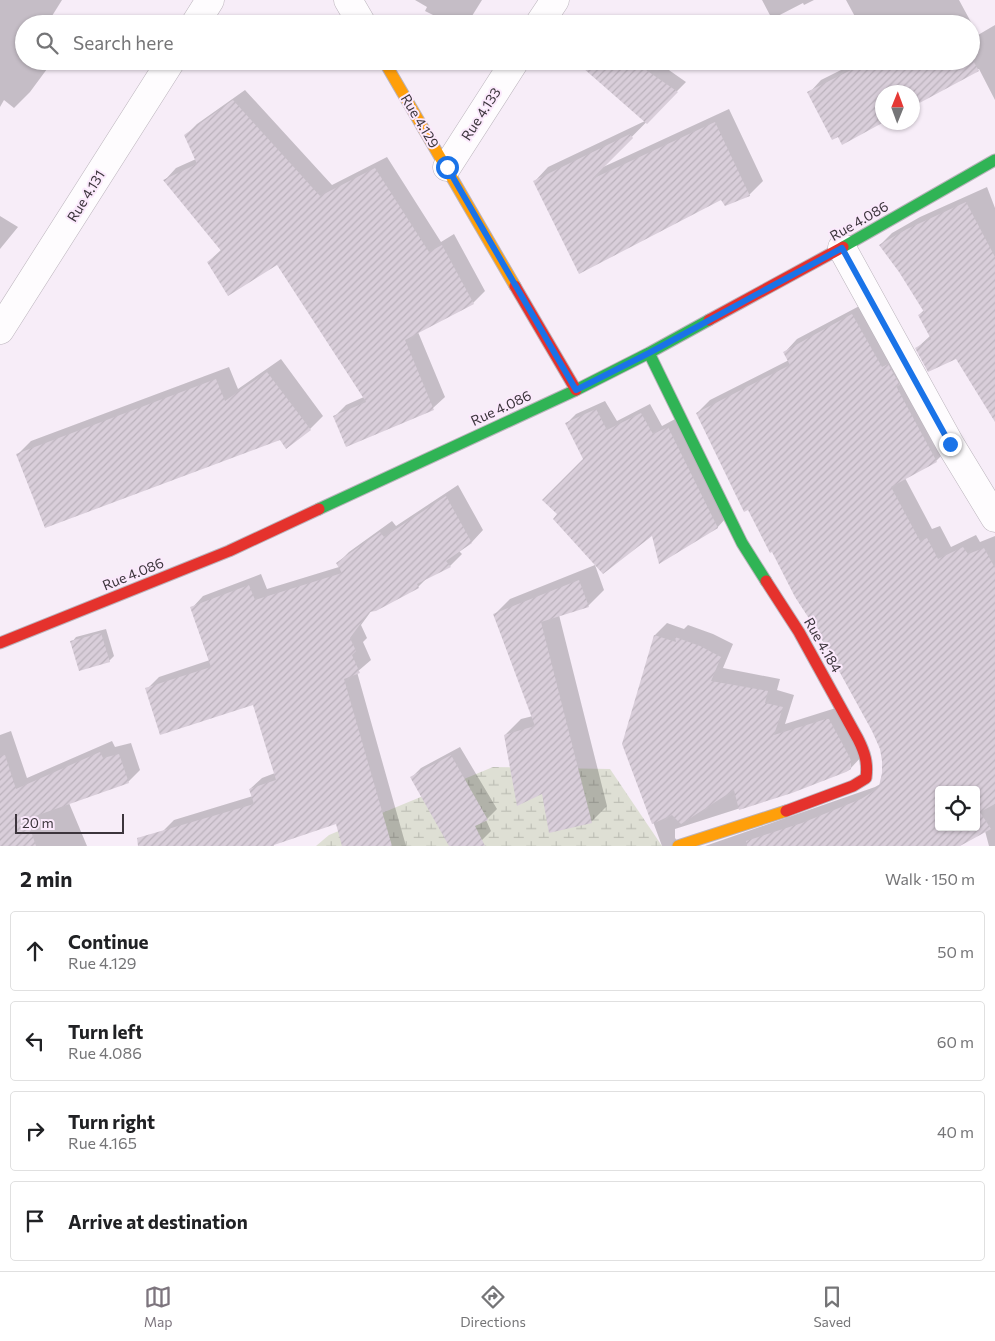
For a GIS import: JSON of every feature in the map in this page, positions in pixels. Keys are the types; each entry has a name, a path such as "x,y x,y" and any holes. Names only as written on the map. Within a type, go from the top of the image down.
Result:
{"street":[{"path":"201,15 210,0"},
{"path":"348,0 357,15"},
{"path":"545,15 555,0"},
{"name":"Rue 4.131","path":"0,330 165,70"},
{"name":"Rue 4.129","path":"389,70 576,390"},
{"name":"Rue 4.133","path":"447,167 509,70"},
{"name":"Rue 4.086","path":"1,639 229,551 576,390 649,353 842,248 995,160"},
{"path":"842,248 950,444 995,518"},
{"name":"Rue 4.184","path":"649,353 742,543 799,632 858,739 868,765 866,778 853,786 797,808 678,846"}],"green space":[{"path":"493,767 610,769 662,846 316,846 329,835"}],"building":[{"path":"585,70 646,70 678,92 647,124"},
{"path":"851,70 979,71 920,103 920,85 875,85 875,127 842,145 838,137 832,140 807,92"},
{"path":"233,100 320,196 375,168 429,252 442,245 474,304 405,340 434,410 346,447 333,416 366,402 277,265 228,296 207,262 222,252 163,180 197,164 184,135"},
{"path":"715,122 750,196 725,206 721,200 579,274 533,181 630,134 633,138 592,179"},
{"path":"966,202 995,257 995,422 956,359 928,372 915,348 931,339 918,315 924,312 899,272 879,245 907,229"},
{"path":"852,314 882,367 888,364 900,385 896,386 937,462 891,487 920,541 927,538 938,559 963,547 968,554 984,548 995,568 995,804 980,812 991,829 960,846 747,846 746,841 802,823 861,799 879,786 882,773 880,749 872,731 810,618 810,620 795,597 772,552 770,553 748,510 744,512 696,413 790,365 783,352"},
{"path":"267,372 311,430 286,449 280,440 45,528 16,454 216,379 225,401"},
{"path":"596,409 607,430 641,413 653,434 668,427 718,528 659,564 652,536 603,574 553,519 557,514 542,500 583,459 565,423"},
{"path":"446,496 472,543 446,561 451,567 417,584 419,588 376,611 369,612 350,638 356,651 352,655 360,673 344,679 392,846 342,846 336,824 271,846 138,846 137,838 254,804 249,789 276,780 253,705 160,735 145,688 211,667 190,607 249,585 255,600 342,573 336,563 380,532 384,537"},
{"path":"579,580 589,607 541,622 592,823 549,833 542,794 517,806 504,735 535,726 493,614"},
{"path":"101,633 110,662 79,671 70,641"},
{"path":"654,635 676,642 675,637 700,646 721,657 711,681 768,691 765,703 783,707 774,735 829,719 849,756 851,769 792,793 739,810 734,790 681,824 672,815 652,824 622,744"},
{"path":"100,752 103,758 119,754 129,783 27,819 36,846 0,846 0,756 5,755 16,789"},
{"path":"451,755 488,820 475,826 485,846 449,846 410,777"}],"traffic: fast":[{"path":"843,247 995,160"},
{"path":"319,509 576,390 709,320"},
{"path":"649,353 742,543 766,581"}],"traffic: slow":[{"path":"389,70 515,286"},
{"path":"678,846 786,811"}],"traffic: jam":[{"path":"709,320 843,247"},
{"path":"515,286 576,390"},
{"path":"0,643 229,551 319,509"},
{"path":"766,581 799,632 858,739 864,754 867,773 866,778 853,786 786,811"}],"route":[{"path":"447,167 576,390 649,353 842,248 950,444"}]}
